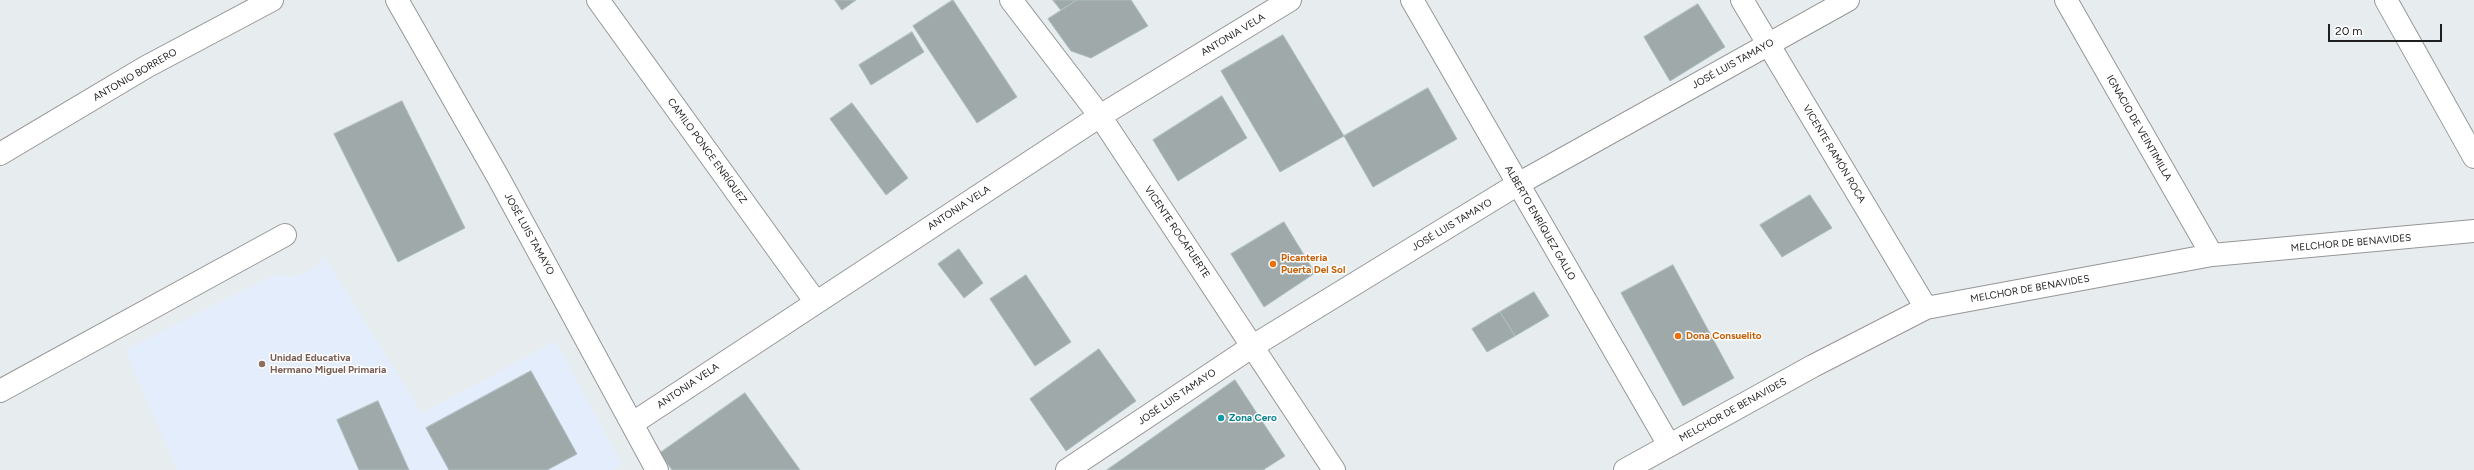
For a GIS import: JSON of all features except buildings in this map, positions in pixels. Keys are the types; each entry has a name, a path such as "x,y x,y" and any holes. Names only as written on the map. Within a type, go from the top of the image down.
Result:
{"street":[{"name":"ANTONIO BORRERO","path":"0,154 146,67 272,0"},
{"name":"JOSÉ LUIS TAMAYO","path":"397,0 498,177 633,423 657,470"},
{"name":"CAMILO PONCE ENRÍQUEZ","path":"598,0 815,302"},
{"name":"VICENTE ROCAFUERTE","path":"1011,0 1100,116 1334,470"},
{"name":"ANTONIA VELA","path":"633,423 1100,116 1290,0"},
{"name":"ALBERTO ENRÍQUEZ GALLO","path":"1412,0 1669,445"},
{"name":"VICENTE RAMÓN ROCA","path":"1742,0 1926,308"},
{"name":"JOSÉ LUIS TAMAYO","path":"1067,470 1253,346 1518,184 1848,0"},
{"name":"IGNACIO DE VEINTIMILLA","path":"2066,0 2212,256"},
{"path":"2386,0 2474,156"},
{"name":"MELCHOR DE BENAVIDES","path":"1625,470 1926,308 2212,256 2474,231"},
{"path":"0,391 285,235"}],"shaded area":[{"name":"Unidad Educativa Hermano Miguel Primaria","path":"324,256 422,413 556,341 622,465 613,470 177,470 125,350 268,278 280,275 293,277 313,269"}],"place":[{"name":"Picanteria Puerta Del Sol","path":"1273,264"},
{"name":"Dona Consuelito","path":"1678,336"},
{"name":"Unidad Educativa Hermano Miguel Primaria","path":"262,364"},
{"name":"Zona Cero","path":"1221,418"}]}
